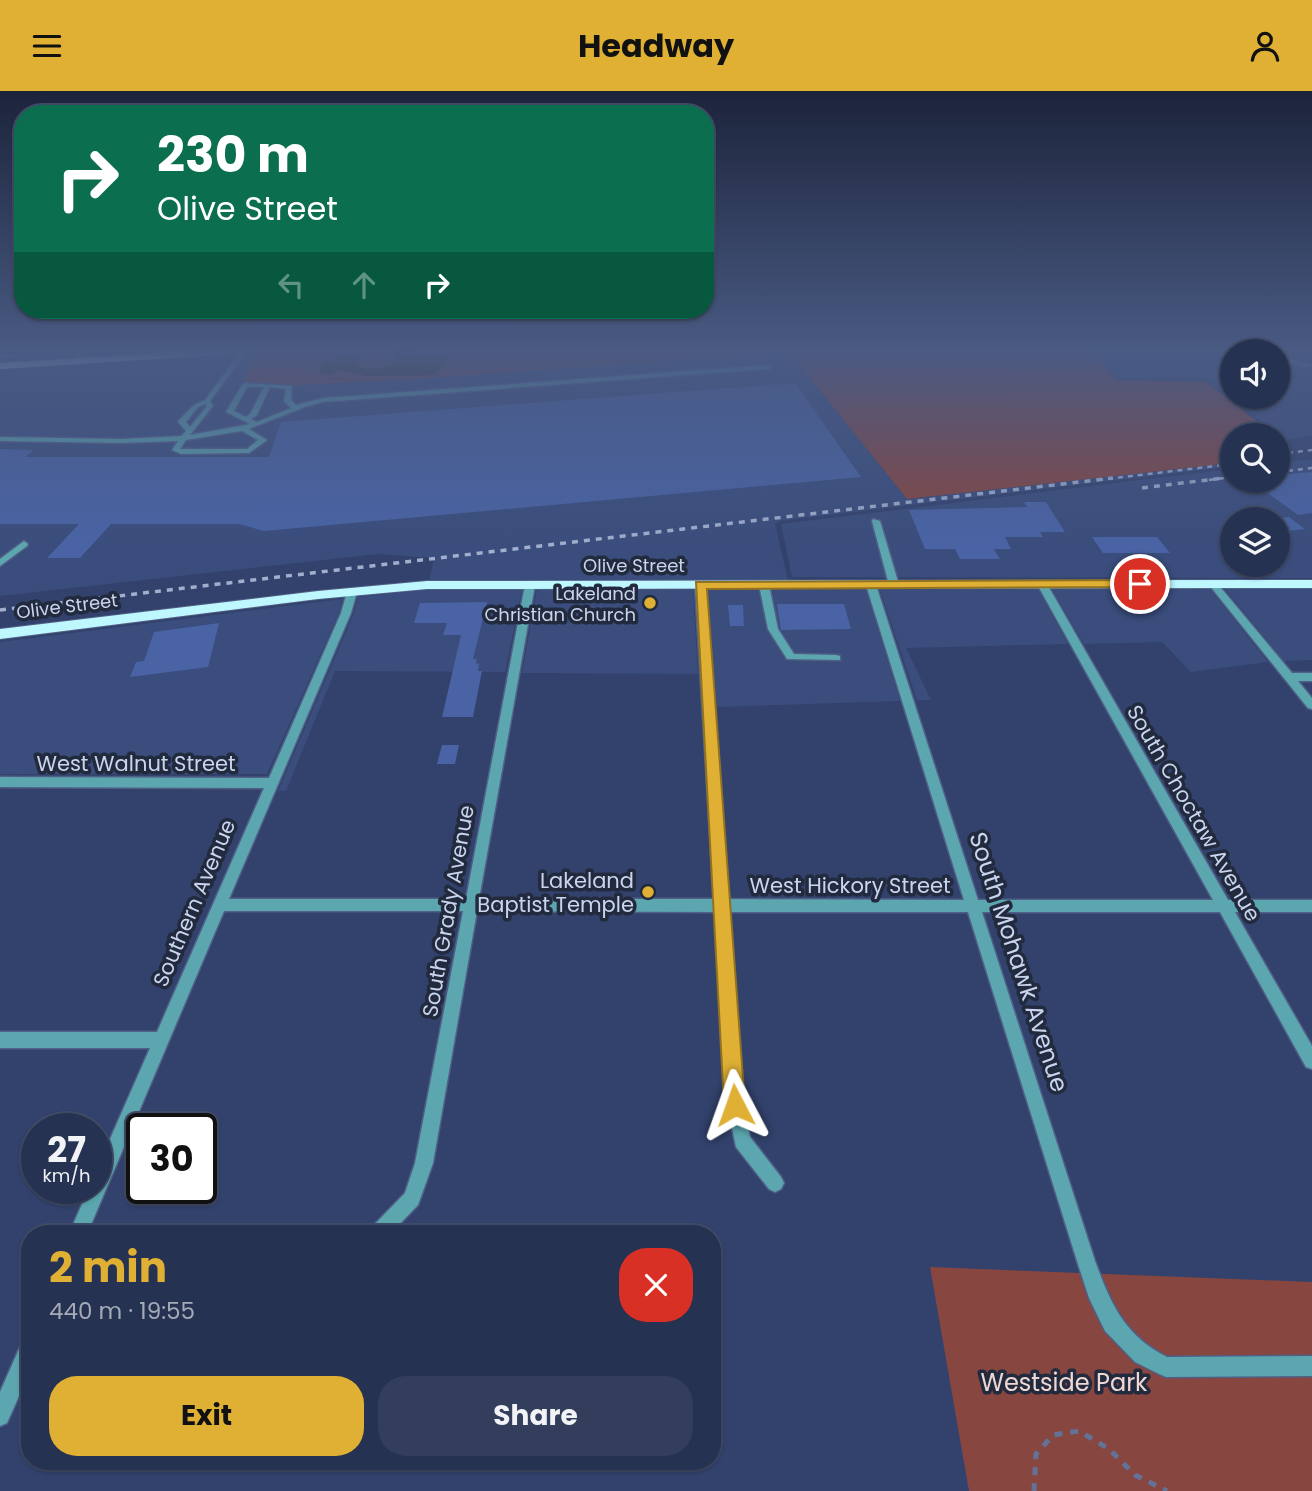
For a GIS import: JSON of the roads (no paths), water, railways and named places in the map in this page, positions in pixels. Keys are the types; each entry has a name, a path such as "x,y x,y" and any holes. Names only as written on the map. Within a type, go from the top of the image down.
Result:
{"main road":[{"name":"Olive Street","path":"0,634 352,592 427,586 1312,585"}],"street":[{"path":"188,415 182,422 189,430 202,422 206,415"},
{"path":"238,415 251,421 268,415"},
{"path":"244,429 253,415"},
{"path":"244,429 263,440 249,451 181,452 176,450 182,439 244,429"},
{"path":"876,521 894,585"},
{"path":"0,563 24,544"},
{"name":"South Choctaw Avenue","path":"1042,584 1312,1061"},
{"path":"1213,584 1312,705"},
{"name":"South Grady Avenue","path":"386,1225 412,1199 424,1163 530,585"},
{"path":"700,585 735,1105 742,1140 775,1183"},
{"path":"764,585 773,629 791,657 836,658"},
{"name":"South Mohawk Avenue","path":"871,585 1086,1261 1112,1324 1142,1355 1166,1367 1312,1366"},
{"name":"Southern Avenue","path":"82,1225 346,613 352,592"},
{"path":"1289,677 1310,674"},
{"name":"West Walnut Street","path":"0,782 272,783"},
{"name":"West Hickory Street","path":"220,905 689,903 721,906 1312,906"},
{"path":"0,1040 161,1040"},
{"path":"0,1416 21,1368"}],"lane":[{"path":"0,439 182,439 189,430"}],"railway":[{"path":"1290,453 1312,450"},
{"path":"1098,480 1220,465"},
{"path":"1290,471 1312,468"},
{"path":"0,610 1113,478"},
{"path":"1142,488 1220,478"},
{"path":"1209,480 1220,479"}],"place":[{"name":"Lakeland Christian Church","path":"650,603"},
{"name":"Lakeland Baptist Temple","path":"648,892"}],"park label":[{"name":"Westside Park","path":"1064,1382"}]}
